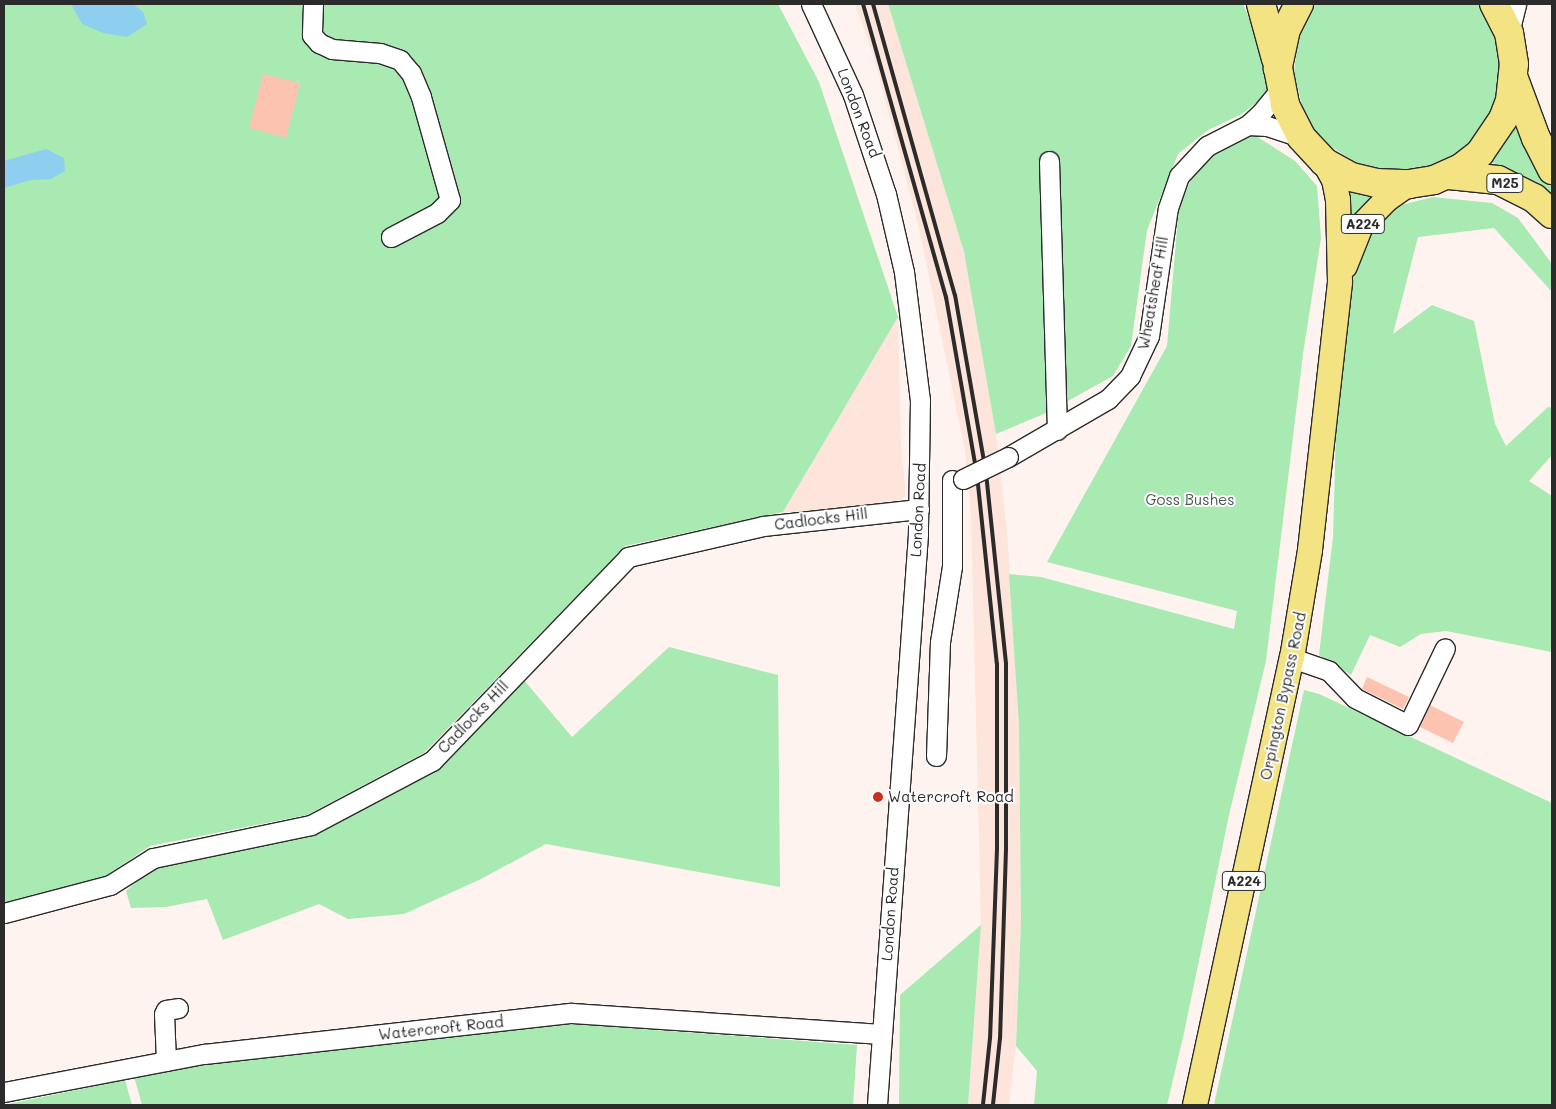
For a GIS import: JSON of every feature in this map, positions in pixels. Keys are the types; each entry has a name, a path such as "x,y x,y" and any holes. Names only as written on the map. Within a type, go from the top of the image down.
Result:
{"highway":[{"path":"1261,4 1291,121 1301,137 1324,162 1352,177 1376,183 1409,184 1449,174 1472,160 1489,142 1503,119 1514,79"},
{"path":"1280,78 1286,29 1300,4"},
{"path":"1494,4 1509,32 1514,79 1536,138 1552,170"},
{"name":"M25","path":"1449,174 1498,180 1534,198 1552,214"}],"main road":[{"name":"Orpington Bypass Road","path":"1195,1105 1292,658 1310,550 1340,282 1338,200 1334,180 1324,162"},
{"name":"Orpington Bypass Road","path":"1340,282 1357,232 1386,200 1409,184"}],"street":[{"path":"313,4 312,35 319,43 332,49 380,53 400,60 411,73 421,97 450,200 437,214 391,237"},
{"name":"London Road","path":"811,4 863,119 899,246 917,359 921,482 877,1105"},
{"path":"1509,32 1516,4"},
{"name":"Wheatsheaf Hill","path":"921,482 958,479 1008,457 1108,400 1136,368 1149,336 1168,208 1175,184 1199,153 1215,140 1248,125 1268,106 1280,78"},
{"path":"1248,125 1267,126 1301,137"},
{"path":"1049,161 1057,430"},
{"path":"936,756 940,642 952,566 958,479"},
{"name":"Cadlocks Hill","path":"4,913 110,885 153,858 311,824 432,761 628,556 762,526 919,509"},
{"path":"1292,658 1329,671 1355,698 1408,725 1444,648"},
{"path":"166,1061 164,1014 166,1010 178,1008"},
{"name":"Watercroft Road","path":"4,1092 166,1061 572,1013 881,1034"}],"shaded area":[{"path":"855,4 888,4 964,252 996,434 1007,530 1019,724 1021,922 1016,1046 1009,1105 968,1105 981,925 971,516 965,451 919,228 874,57"},
{"path":"898,317 901,446 906,496 891,508 783,512"}],"green space":[{"path":"4,4 778,4 819,82 898,317 783,512 625,546 424,753 307,815 150,846 104,877 4,903"},
{"path":"888,4 1243,4 1264,54 1268,93 1242,114 1208,130 1178,154 1147,230 1131,346 1113,376 1046,413 996,434 964,252"},
{"path":"1315,4 1479,4 1489,16 1501,50 1501,88 1493,113 1468,146 1444,162 1419,171 1392,172 1365,168 1325,143 1305,117 1294,73 1299,33"},
{"path":"1516,121 1552,187 1552,202 1492,162"},
{"name":"Goss Bushes","path":"1248,131 1295,161 1317,186 1321,238 1303,354 1266,661 1229,815 1184,1033 1167,1105 1034,1105 1037,1071 1016,1046 1021,922 1019,725 1009,574 1041,577 1234,629 1237,611 1047,562 1167,346 1179,206 1196,169 1218,148"},
{"path":"1344,188 1374,196 1349,227"},
{"path":"1433,197 1492,203 1518,218 1552,264 1552,292 1494,228 1418,237 1393,334 1432,305 1474,321 1495,424 1506,446 1548,407 1552,408 1552,455 1529,481 1552,496 1552,652 1446,631 1421,634 1400,647 1370,635 1351,675 1319,655 1333,537 1337,396 1347,311 1359,244 1380,216 1401,205"},
{"path":"669,647 778,675 780,887 546,844 479,880 404,914 348,919 319,904 223,940 207,899 166,907 131,908 126,891 155,865 302,837 439,768 523,679 572,737"},
{"path":"1304,690 1319,694 1552,803 1552,1105 1214,1105"},
{"path":"981,925 968,1105 899,1105 900,995"},
{"path":"573,1024 857,1045 853,1105 142,1105 133,1073 412,1037"},
{"path":"125,1080 132,1105 4,1105"}],"water":[{"path":"71,4 133,4 143,12 147,24 127,37 103,33 82,24"},
{"path":"46,149 64,158 65,171 51,179 30,180 4,188 4,161"}],"building":[{"path":"263,74 300,83 286,138 249,128"},
{"path":"1367,677 1409,697 1403,709 1362,689"},
{"path":"1430,705 1464,722 1453,743 1420,727"}],"railway":[{"path":"863,4 946,297 977,475 997,664 997,849 990,1038 983,1105"},
{"path":"873,4 955,295 986,473 1006,664 1006,849 1000,1038 993,1105"}],"place":[{"name":"Watercroft Road","path":"878,797"}]}
